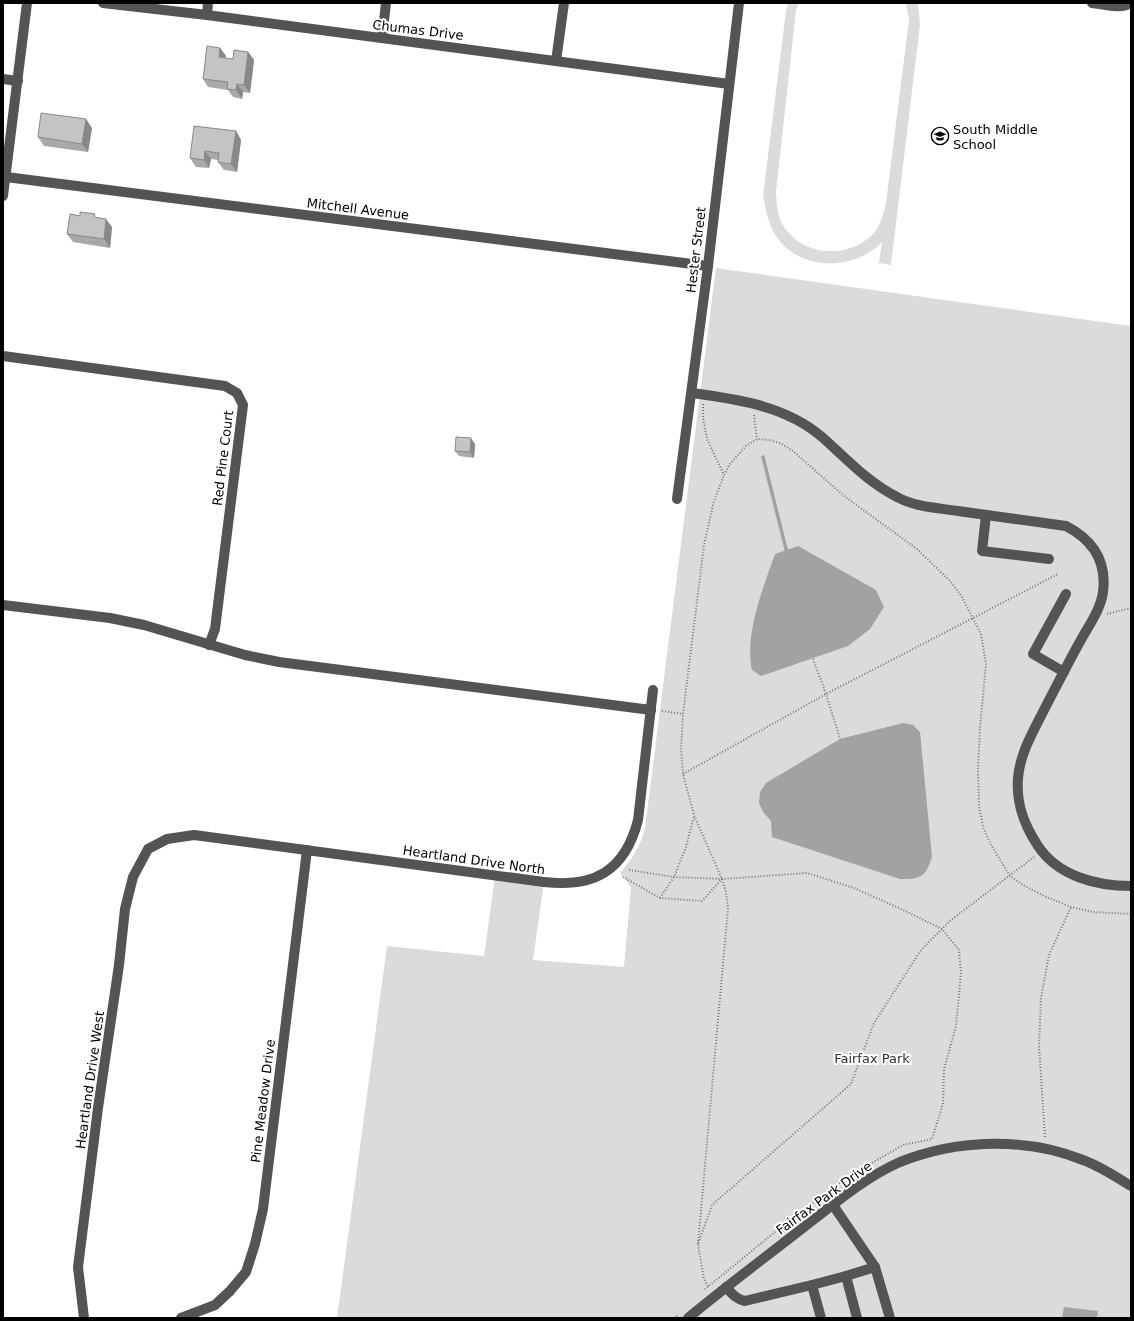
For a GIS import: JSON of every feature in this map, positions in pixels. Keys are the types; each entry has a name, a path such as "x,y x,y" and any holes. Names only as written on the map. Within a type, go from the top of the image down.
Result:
{"street":[{"path":"3,196 27,3"},
{"name":"Chumas Drive","path":"103,3 207,15 729,84"},
{"path":"207,15 208,3"},
{"path":"382,38 386,3"},
{"path":"556,61 564,3"},
{"name":"Hester Street","path":"677,500 708,266 739,3"},
{"path":"1096,3 1121,7 1131,3"},
{"path":"3,79 18,81"},
{"name":"Mitchell Avenue","path":"6,177 708,266"},
{"name":"Red Pine Court","path":"3,356 225,386 237,392 243,405 215,629 209,645"},
{"path":"692,393 752,403 770,408 805,424 821,436 877,486 898,498 922,506 1066,526 1079,532 1089,542 1097,554 1101,566 1104,578 1103,593 1094,617 1028,742 1018,777 1018,796 1021,814 1028,832 1041,851 1059,867 1078,878 1100,884 1131,886"},
{"path":"986,515 982,551 1049,559"},
{"path":"1064,672 1033,654 1066,594"},
{"path":"3,605 110,618 144,625 245,656 279,662 651,710"},
{"name":"Heartland Drive North","path":"148,849 167,839 194,835 559,884 576,883 591,879 604,873 615,864 625,852 634,836 638,820 653,690"},
{"name":"Heartland Drive West","path":"84,1318 78,1267 98,1108 119,965 125,909 133,877 148,849"},
{"name":"Pine Meadow Drive","path":"181,1318 215,1305 230,1291 246,1272 255,1244 263,1209 307,850"},
{"name":"Fairfax Park Drive","path":"688,1318 726,1287 870,1178 900,1163 932,1152 964,1146 996,1143 1024,1145 1055,1150 1085,1160 1131,1186"},
{"path":"833,1205 875,1267 890,1318"},
{"path":"726,1287 735,1297 744,1301 812,1285 875,1267"},
{"path":"846,1276 857,1318"},
{"path":"812,1285 821,1318"}],"path":[{"path":"704,395 703,418 707,439 724,475"},
{"path":"752,403 757,439"},
{"path":"704,1279 698,1244 728,908 722,878 694,815 683,774 681,749 683,714 704,545 714,501 724,475 737,454 746,446 757,439 770,440 782,444 793,451 844,496 917,549 951,582 962,597 981,634 986,664 978,762 979,805 983,827 991,845 1010,876 1044,896 1071,907 1093,912 1131,914"},
{"path":"683,774 826,694 1058,574"},
{"path":"1094,617 1131,608"},
{"path":"813,659 840,739"},
{"path":"651,710 683,714"},
{"path":"660,898 674,877 686,847 694,815"},
{"path":"698,1244 712,1205 851,1084 874,1023 921,950 951,920 1036,856"},
{"path":"630,870 674,877 722,878 807,873 854,888 942,929 959,950 961,973 956,1026 944,1069 943,1104 932,1139"},
{"path":"623,877 660,898 702,901 722,878"},
{"path":"1046,1137 1039,1046 1041,998 1048,955 1071,907"}],"green space":[{"path":"788,3 799,3 796,10 776,192 778,211 784,227 792,237 802,244 813,249 837,251 850,248 861,243 874,233 881,221 886,203 909,20 906,3 918,3 920,25 891,265 879,263 882,242 870,252 857,258 842,262 828,263 813,261 799,256 786,248 771,227 763,196"},
{"name":"Fairfax Park","path":"716,268 1131,326 1131,1318 337,1318 387,946 484,956 495,876 544,882 533,960 624,967 631,887 620,873 636,852 645,828"}],"shaded area":[{"path":"798,546 876,590 884,607 870,629 848,646 761,676 752,670 750,656 753,627 760,596 775,554"},
{"path":"903,723 913,725 920,732 932,857 925,873 922,876 900,879 772,837 771,821 763,812 759,803 760,792 766,783 840,739"},
{"path":"1064,1307 1098,1311 1097,1318 1062,1318"}],"building":[{"path":"207,46 220,48 219,57 233,59 234,50 248,52 244,85 237,84 236,90 227,89 228,82 203,79"},
{"path":"41,113 86,119 82,144 38,137"},
{"path":"194,126 236,131 231,164 218,162 219,153 205,151 204,160 190,158"},
{"path":"80,212 95,214 94,217 106,219 104,239 67,234 70,214 80,216"},
{"path":"456,437 471,438 470,452 455,451"}],"waterway":[{"path":"763,457 787,553"}],"place":[{"name":"South Middle School","path":"940,136"}]}
